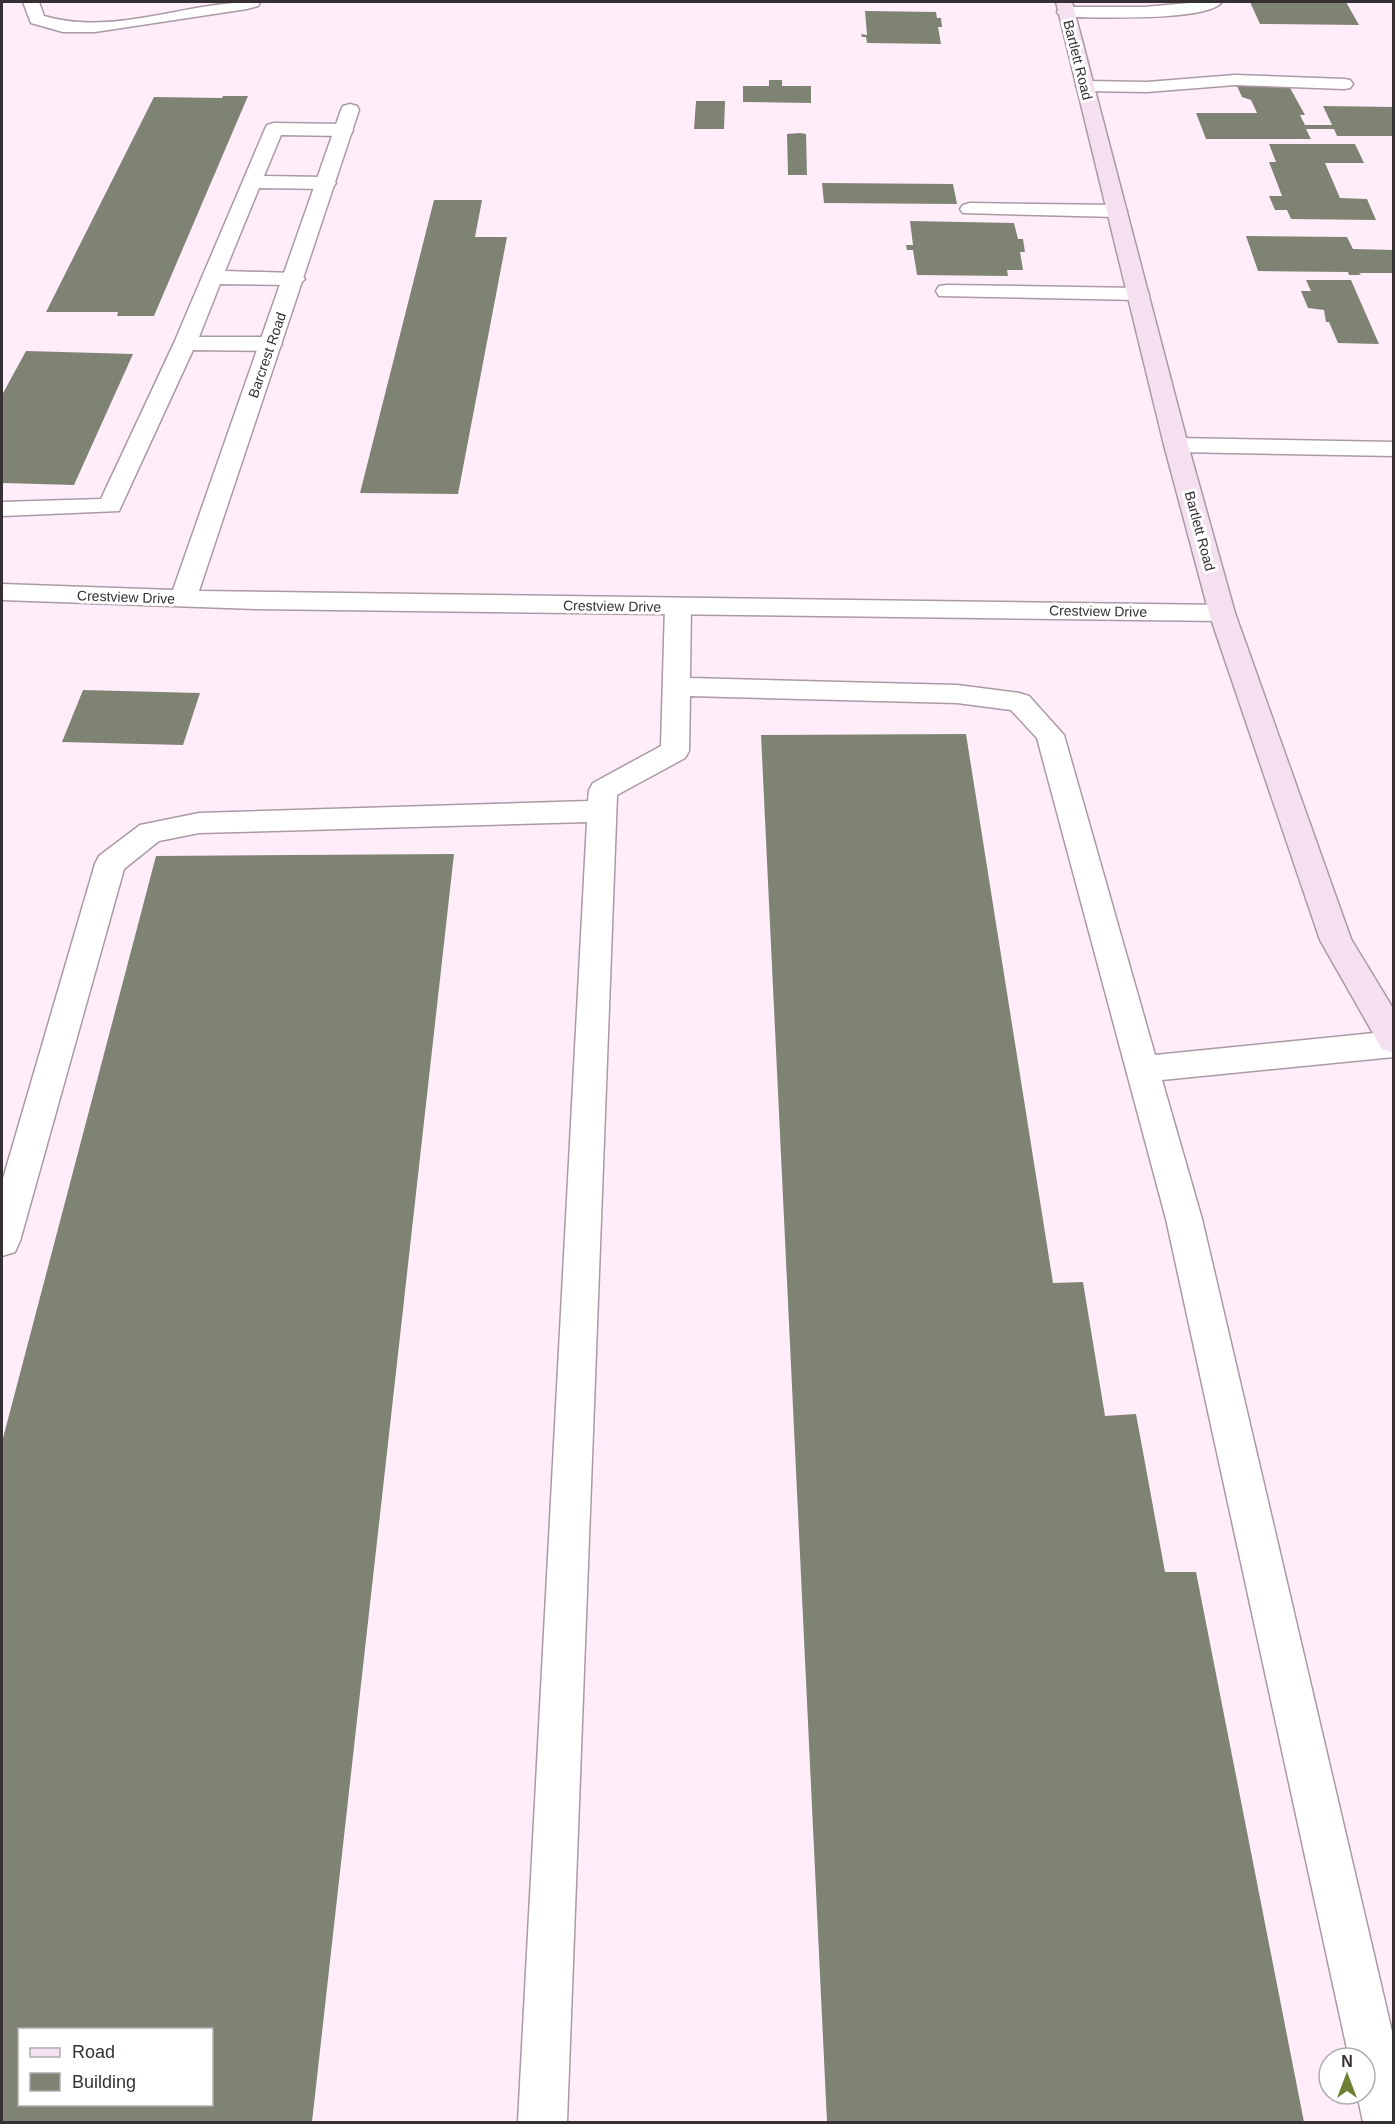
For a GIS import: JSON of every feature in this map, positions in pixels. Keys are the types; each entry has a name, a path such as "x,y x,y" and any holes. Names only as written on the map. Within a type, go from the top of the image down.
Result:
{"main road":[{"name":"Bartlett Road","path":"1065,7 1176,446 1222,613 1336,940 1394,1042"}],"street":[{"path":"31,2 37,19 63,27 95,27 252,2"},
{"path":"1065,7 1170,10 1208,6 1214,2"},
{"path":"1085,86 1147,87 1235,80 1344,84"},
{"name":"Barcrest Road","path":"183,599 294,279 346,120 274,129 252,182"},
{"path":"2,509 110,506 185,343 252,182 326,183"},
{"path":"970,208 1117,211"},
{"path":"212,278 294,279"},
{"path":"947,291 1138,294"},
{"path":"185,343 271,344"},
{"path":"1176,446 1394,449"},
{"name":"Crestview Drive","path":"2,592 183,599 1222,613"},
{"path":"543,2122 603,790 675,751 678,606"},
{"path":"676,687 957,694 1019,702 1050,735 1184,1219 1388,2122"},
{"path":"2,1241 110,864 150,831 199,824 602,811"},
{"path":"1143,1070 1394,1042"}],"building":[{"path":"1250,2 1346,2 1359,25 1260,24"},
{"path":"865,11 936,12 937,18 941,18 942,27 938,27 941,44 867,43 866,37 862,37 861,34 867,35"},
{"path":"769,80 782,80 782,86 811,86 811,103 743,102 743,86 769,86"},
{"path":"1237,86 1289,86 1305,115 1300,115 1305,125 1332,125 1323,106 1394,107 1394,136 1337,136 1334,129 1306,129 1311,139 1206,139 1196,113 1257,113 1251,100 1242,97"},
{"path":"223,96 248,96 154,316 117,316 118,312 46,312 154,97 222,98"},
{"path":"696,101 725,101 724,129 694,129"},
{"path":"787,134 806,134 807,175 788,175"},
{"path":"1269,144 1355,144 1364,163 1325,163 1340,198 1367,199 1376,220 1291,219 1287,210 1275,210 1269,196 1282,196 1269,162 1276,162"},
{"path":"822,183 953,184 957,204 824,203"},
{"path":"434,200 482,200 475,237 507,237 458,494 360,493"},
{"path":"910,221 1014,223 1018,239 1023,239 1025,252 1020,252 1023,270 1007,270 1008,276 917,275 913,250 907,250 906,245 913,245"},
{"path":"1246,236 1347,237 1353,249 1394,250 1394,273 1349,275 1348,272 1258,271"},
{"path":"1306,280 1351,280 1379,344 1338,343 1329,322 1326,322 1324,310 1308,308 1301,291 1311,291"},
{"path":"26,351 133,354 74,485 2,483 2,395"},
{"path":"83,690 200,693 183,745 62,742"},
{"path":"966,734 1053,1283 1083,1282 1105,1416 1136,1414 1165,1572 1196,1572 1304,2122 827,2122 761,735"},
{"path":"454,854 312,2122 2,2122 2,1442 156,856"}]}
